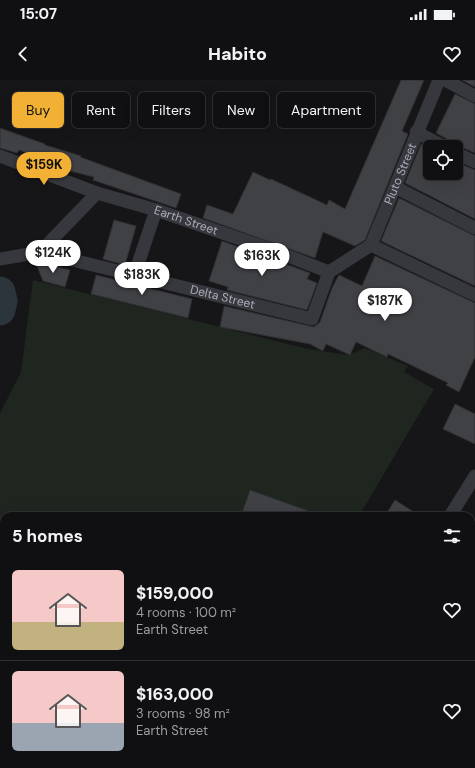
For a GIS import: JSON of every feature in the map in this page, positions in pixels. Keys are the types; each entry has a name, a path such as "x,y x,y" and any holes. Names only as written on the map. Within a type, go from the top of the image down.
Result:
{"street":[{"name":"Pluto Street","path":"371,245 396,187 416,132 439,80"},
{"path":"445,80 475,96"},
{"path":"416,132 431,140"},
{"name":"Earth Street","path":"0,156 97,193 156,210 278,252 329,272"},
{"path":"463,156 475,162"},
{"path":"396,187 475,228"},
{"path":"6,258 40,252 97,193"},
{"path":"134,276 156,210"},
{"path":"329,272 371,245 475,295"},
{"name":"Delta Street","path":"40,252 312,319 329,272"},
{"path":"453,512 473,483"}],"shaded area":[{"path":"33,280 308,349 348,355 365,348 408,366 404,372 434,389 361,512 310,512 251,490 243,512 0,512 0,413 21,372"}],"building":[{"path":"401,80 424,80 402,131 408,134 365,240 355,246 323,232 315,258 203,218 207,205 233,214 253,172 327,205 329,200 345,209"},
{"path":"462,80 475,80 475,87"},
{"path":"455,94 475,104 475,153 463,148 463,140 449,140 436,133"},
{"path":"0,128 45,145 81,156 80,157 181,194 176,208 93,180 94,177 62,169 63,165 19,150 17,153 0,148"},
{"path":"421,144 423,145 423,180 463,180 463,165 475,170 475,219 405,183"},
{"path":"399,198 475,236 475,286 381,241"},
{"path":"114,220 136,226 125,265 103,259"},
{"path":"222,241 310,273 307,279 317,283 307,310 227,290 228,287 209,281"},
{"path":"375,256 475,303 475,357 459,392 446,385 448,383 409,364 388,354 387,357 356,342 350,355 326,344 323,351 310,344 220,327 224,306 314,327 320,322 332,288 339,275 362,286"},
{"path":"35,261 70,270 65,287 43,281"},
{"path":"96,275 192,299 188,318 91,294"},
{"path":"455,404 475,414 475,444 443,429"},
{"path":"250,490 311,512 242,512"},
{"path":"395,500 414,512 388,512"}],"waterway":[{"path":"0,292 2,301 0,310"}]}
